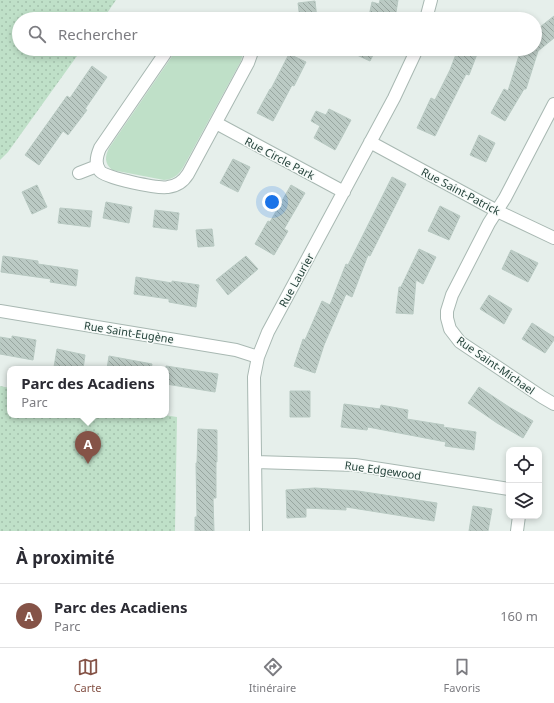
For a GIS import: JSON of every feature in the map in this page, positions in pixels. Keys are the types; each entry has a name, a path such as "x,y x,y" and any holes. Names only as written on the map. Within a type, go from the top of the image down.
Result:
{"street":[{"path":"428,12 431,0"},
{"path":"163,56 100,148 97,158 97,166 103,174 114,178 164,188 174,186 183,181 216,123 250,56"},
{"name":"Rue Laurier","path":"256,531 254,377 258,357 268,332 400,86 414,56"},
{"name":"Rue Saint-Michael","path":"554,104 452,295 447,311 448,324 454,336 460,342 554,404"},
{"name":"Rue Circle Park","path":"216,123 344,192"},
{"name":"Rue Saint-Patrick","path":"370,142 497,210 554,238"},
{"path":"79,173 97,166"},
{"name":"Rue Saint-Eugène","path":"0,311 236,350 258,357"},
{"name":"Rue Edgewood","path":"255,462 355,465 506,489"},
{"path":"517,531 519,519"}],"green space":[{"path":"0,0 116,0 108,12 12,12 12,56 77,56 8,152 0,160"},
{"path":"172,56 242,56 241,61 185,164 177,175 164,180 112,170 106,162 109,148"},
{"path":"0,386 7,387 7,418 169,418 169,416 177,417 175,531 0,531"}],"building":[{"path":"380,0 398,0 396,12 370,12 372,2 379,4"},
{"path":"315,1 316,12 299,12 298,3"},
{"path":"554,16 554,38 542,48 542,25"},
{"path":"288,56 293,56 306,62 294,86 292,85 273,121 257,113"},
{"path":"359,56 372,56 370,61"},
{"path":"455,56 476,56 469,75 466,74 435,136 417,128 431,98 435,100"},
{"path":"519,56 536,56 526,89 524,89 505,121 491,113 504,89 508,91"},
{"path":"92,66 107,77 85,109 87,110 68,135 63,131 39,165 25,155 67,96 70,98"},
{"path":"329,109 351,120 335,150 314,138 320,126 311,121 316,111 326,115"},
{"path":"479,135 495,143 486,162 470,155"},
{"path":"233,159 250,167 238,192 220,183"},
{"path":"392,177 406,184 370,256 368,255 352,297 346,294 324,345 315,373 294,366 303,339 305,340 322,301 330,305 346,264 348,265"},
{"path":"37,185 47,207 32,214 22,192"},
{"path":"291,185 305,193 284,229 288,231 274,255 255,244 268,221 270,222"},
{"path":"106,202 132,207 129,223 103,218"},
{"path":"440,206 460,216 449,240 428,231"},
{"path":"60,208 92,211 90,227 58,223"},
{"path":"155,210 179,213 177,230 153,227"},
{"path":"212,229 214,246 198,247 196,230"},
{"path":"419,249 436,257 423,284 416,280 413,314 396,313 399,287 401,287"},
{"path":"511,250 538,263 528,282 502,269"},
{"path":"3,256 38,261 38,264 78,270 76,286 50,282 51,279 1,272"},
{"path":"246,256 258,269 228,295 216,280"},
{"path":"136,277 172,283 172,281 199,285 196,307 169,302 169,299 134,294"},
{"path":"489,295 512,309 504,324 480,309"},
{"path":"532,323 554,337 554,340 545,353 522,339"},
{"path":"12,336 36,340 33,360 0,354 0,337 12,339"},
{"path":"57,349 85,355 83,366 54,366"},
{"path":"109,356 152,364 152,366 107,366"},
{"path":"169,366 218,374 215,392 169,384"},
{"path":"479,387 533,421 523,438 497,423 468,403"},
{"path":"290,391 310,391 310,417 290,417"},
{"path":"344,404 380,409 381,405 408,410 407,419 476,432 474,450 445,446 446,442 368,427 367,430 341,427"},
{"path":"198,429 217,430 216,498 213,498 214,531 195,531 195,517 197,517 196,463"},
{"path":"315,488 358,491 437,503 434,521 346,507 346,510 306,508 306,517 287,518 286,490"},
{"path":"473,506 492,509 488,531 469,531"}],"place":[{"name":"Parc des Acadiens","path":"88,464"}]}
